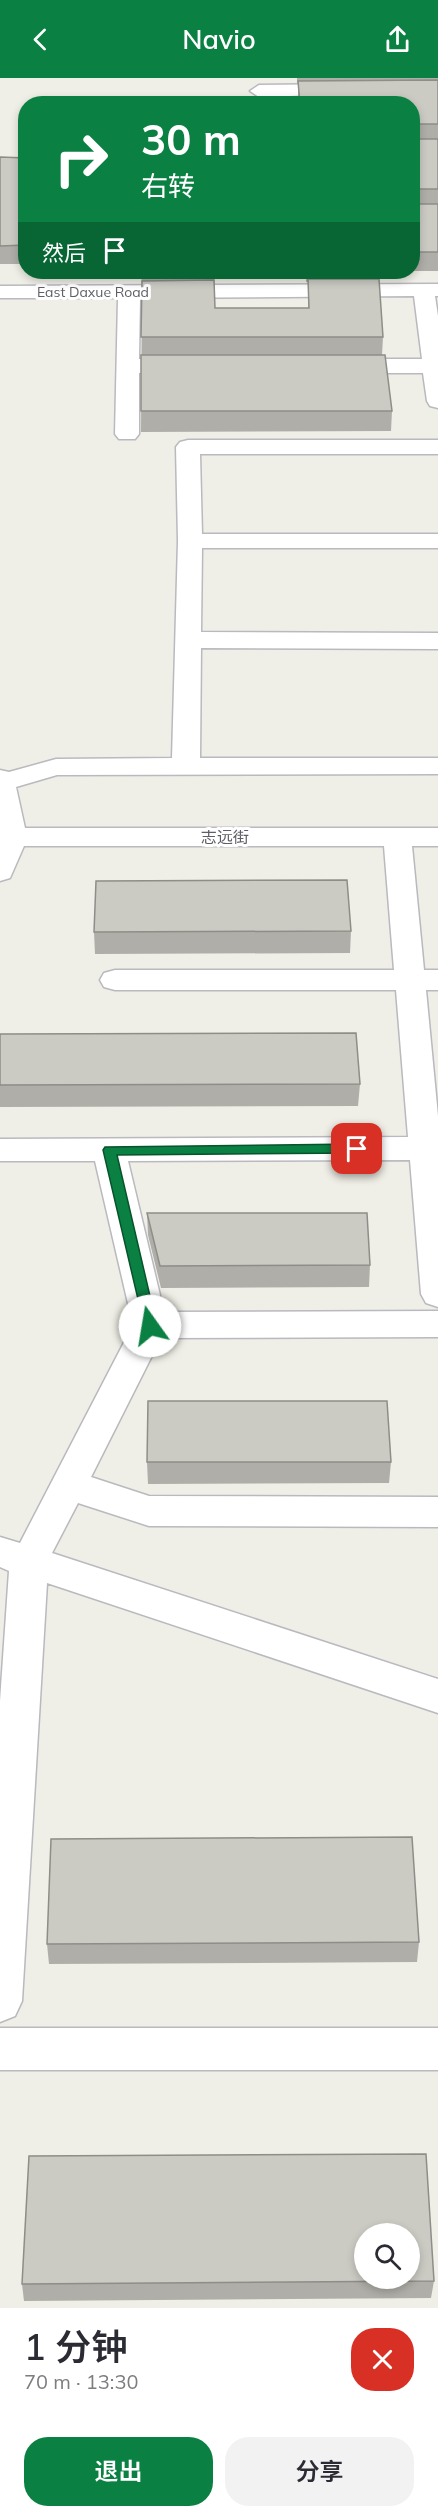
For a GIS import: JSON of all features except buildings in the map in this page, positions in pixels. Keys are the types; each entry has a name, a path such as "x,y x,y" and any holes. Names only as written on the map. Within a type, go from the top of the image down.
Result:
{"street":[{"path":"259,91 366,90"},
{"name":"East Daxue Road","path":"0,292 129,291 271,281 431,290"},
{"path":"431,290 438,401"},
{"path":"127,434 129,291"},
{"path":"128,366 210,366"},
{"path":"316,366 434,366"},
{"path":"186,766 190,541 188,447 438,447"},
{"path":"190,541 438,541"},
{"path":"188,640 438,640"},
{"path":"0,872 12,837 1,780 56,767 438,766"},
{"name":"志远街","path":"12,837 438,837"},
{"path":"397,837 424,980 438,1294"},
{"path":"115,980 424,980"},
{"path":"0,1150 431,1148"},
{"path":"0,2001 15,1557 68,1485 150,1326 110,1150"},
{"path":"150,1326 438,1324"},
{"path":"68,1485 149,1511 438,1512"},
{"path":"15,1557 438,1696"},
{"path":"0,2049 438,2049"}],"route":[{"path":"150,1326 110,1150 357,1149"}]}
